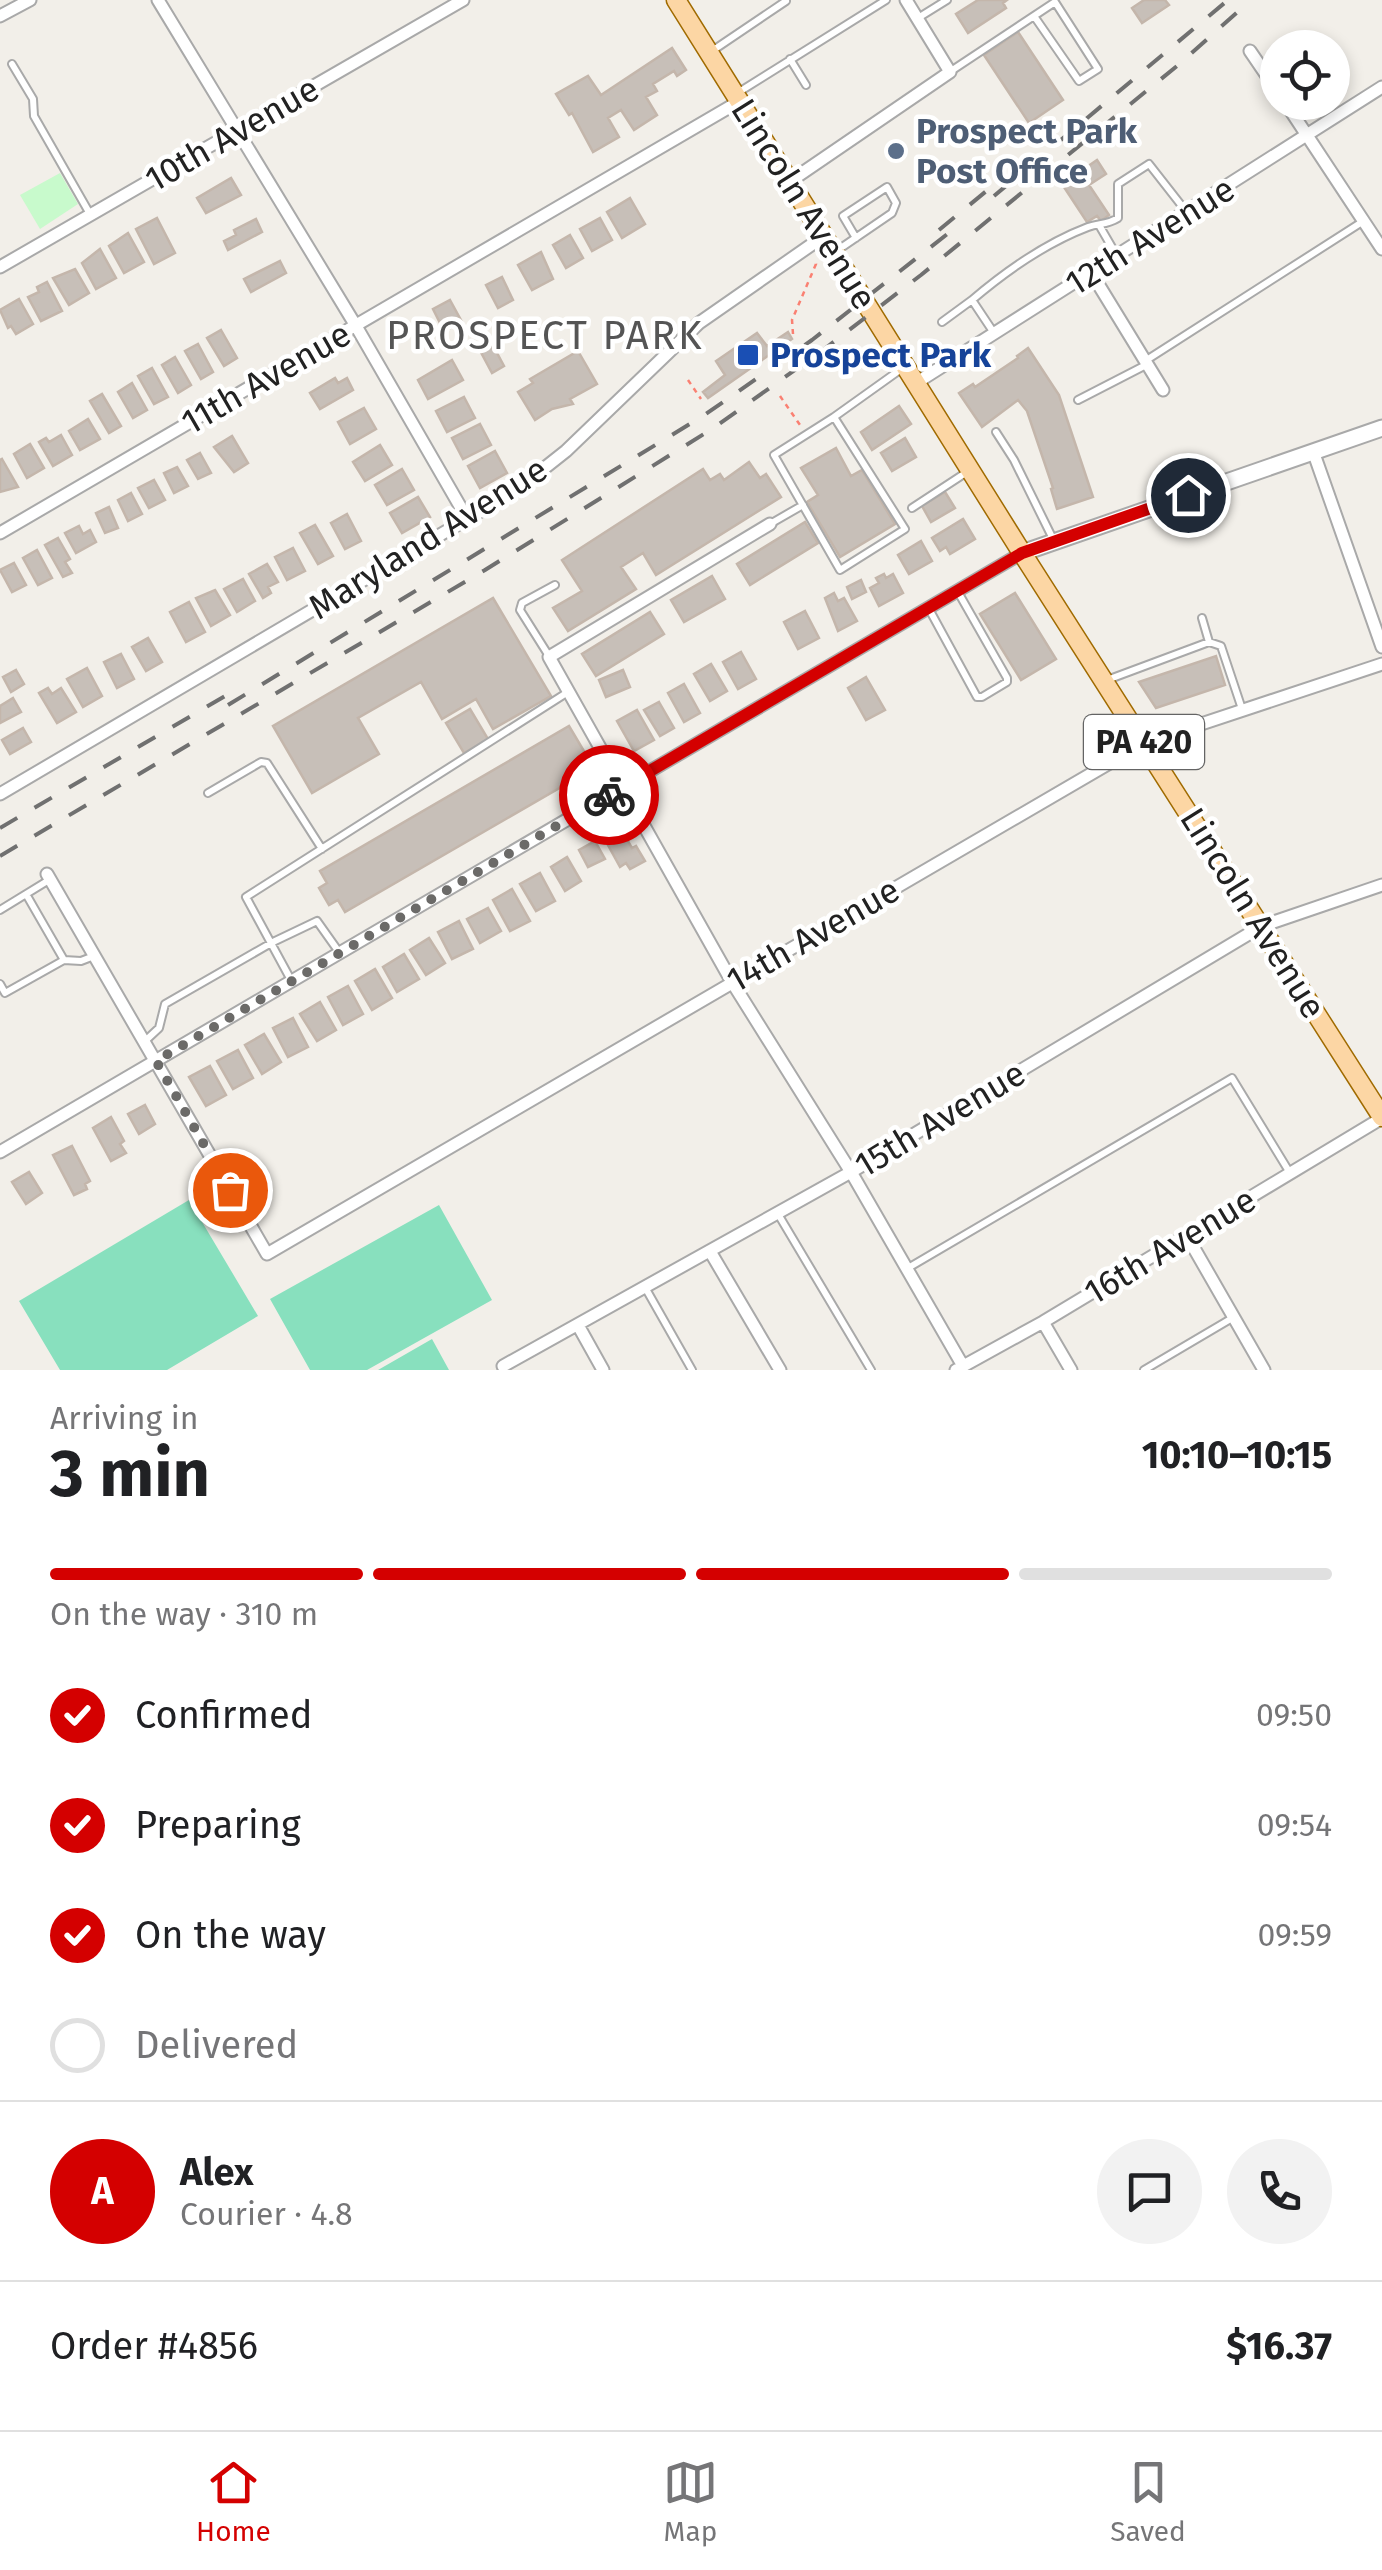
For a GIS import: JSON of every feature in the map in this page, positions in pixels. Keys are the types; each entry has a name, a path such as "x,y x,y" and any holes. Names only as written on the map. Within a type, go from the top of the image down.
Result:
{"main road":[{"name":"Lincoln Avenue","path":"676,0 789,182 816,242 834,253 1382,1118"}],"street":[{"path":"0,16 30,0"},
{"path":"158,0 356,326 468,520"},
{"name":"10th Avenue","path":"0,267 463,0"},
{"path":"789,182 950,72 906,0"},
{"path":"1250,51 1260,66"},
{"name":"12th Avenue","path":"910,375 994,334 1092,274 1382,86"},
{"name":"11th Avenue","path":"0,534 738,98"},
{"path":"1296,120 1382,249"},
{"name":"Maryland Avenue","path":"0,794 518,488 566,451 698,323 816,242"},
{"path":"1092,274 1163,390"},
{"path":"0,1152 1022,553 1382,428"},
{"path":"1313,451 1382,647"},
{"path":"770,524 550,658 732,982 851,1172 959,1368"},
{"name":"14th Avenue","path":"156,1061 267,1254 1144,742 1382,664"},
{"path":"48,877 156,1061"},
{"name":"15th Avenue","path":"503,1366 851,1172 1262,926 1382,885"},
{"name":"16th Avenue","path":"959,1368 1044,1322 1382,1118"},
{"path":"1187,1236 1264,1370"},
{"path":"711,1253 780,1370"},
{"path":"1044,1322 1071,1370"},
{"path":"578,1326 602,1370"}],"lane":[{"path":"738,98 790,59 886,0"},
{"path":"918,19 946,0"},
{"path":"710,53 786,1"},
{"path":"950,72 1034,16 1056,2 1098,69 1079,81 1034,16"},
{"path":"790,59 806,85"},
{"path":"12,64 33,99 34,116 91,215"},
{"path":"942,322 1016,266 1092,225 1107,225 1118,218 1118,184 1148,164 1187,212"},
{"path":"834,253 856,238 892,212 896,203 886,188 843,216 856,238"},
{"path":"1078,400 1146,362 1362,222"},
{"path":"1099,225 1118,257"},
{"path":"972,300 994,334"},
{"path":"834,417 905,529 840,570 774,456 834,417 910,375"},
{"path":"996,432 1054,542"},
{"path":"912,508 970,470"},
{"path":"770,524 802,505"},
{"path":"550,658 520,610 522,602 555,585"},
{"path":"928,608 977,697 982,697 1007,682 1007,678 957,591"},
{"path":"1202,618 1209,642"},
{"path":"1106,681 1209,642 1220,646 1242,710"},
{"path":"292,982 246,898 568,692"},
{"path":"208,792 267,762 322,849"},
{"path":"0,910 48,877"},
{"path":"26,894 64,960"},
{"path":"144,1042 160,1028 165,1004 272,942 316,922 339,953"},
{"path":"0,984 5,992 64,960 81,961 94,956"},
{"path":"906,1269 1232,1078 1290,1174"},
{"path":"778,1214 871,1370"},
{"path":"646,1289 692,1370"},
{"path":"1144,1370 1234,1318"}],"path":[{"path":"793,334 792,320 816,264 816,242"},
{"path":"838,354 863,367 886,354"},
{"path":"688,380 701,399"},
{"path":"780,396 808,434"}],"green space":[{"path":"60,173 78,204 40,229 20,195"},
{"path":"189,1200 258,1316 167,1370 60,1370 19,1301"},
{"path":"439,1205 492,1300 367,1370 310,1370 270,1299"},
{"path":"432,1339 449,1370 378,1370"}],"building":[{"path":"978,0 1007,0 1003,3 1006,8 968,33 956,14"},
{"path":"1144,0 1165,0 1169,5 1142,23 1132,8"},
{"path":"1018,32 1063,100 1029,123 984,55"},
{"path":"672,48 686,70 677,76 674,71 653,84 657,91 646,97 657,115 634,130 621,110 608,118 619,137 593,152 572,113 569,115 556,94 588,76 601,95"},
{"path":"1097,160 1106,174 1089,185 1109,215 1101,221 1097,216 1087,222 1062,184"},
{"path":"231,178 241,195 206,213 197,198"},
{"path":"630,198 645,224 622,238 607,212"},
{"path":"157,218 175,253 154,264 136,229"},
{"path":"600,218 612,240 592,251 580,229"},
{"path":"256,219 262,232 228,250 224,241 236,235 234,230"},
{"path":"128,233 144,262 124,273 109,246"},
{"path":"570,235 583,258 566,268 553,245"},
{"path":"100,249 116,278 96,289 82,263"},
{"path":"541,252 553,279 532,290 518,265"},
{"path":"280,261 286,273 251,292 244,279"},
{"path":"75,269 89,293 69,305 53,278"},
{"path":"502,277 513,300 498,308 486,285"},
{"path":"47,282 62,311 41,321 28,297"},
{"path":"19,299 33,324 16,334 11,326 8,328 0,310"},
{"path":"450,300 462,322 444,331 433,309"},
{"path":"221,330 237,358 224,366 207,338"},
{"path":"788,332 792,339 708,398 703,392 725,375 716,361 757,333 767,346"},
{"path":"489,338 504,366 492,373 477,345"},
{"path":"198,344 213,372 201,379 185,351"},
{"path":"1028,348 1059,395 1093,497 1057,509 1027,411 1018,400 982,427 959,393 973,384 975,387"},
{"path":"578,351 597,384 570,399 573,404 552,409 535,420 518,392 533,383 530,379"},
{"path":"175,357 191,385 178,393 162,365"},
{"path":"452,360 463,380 428,399 418,380"},
{"path":"152,368 168,397 154,404 138,376"},
{"path":"335,378 338,383 347,378 353,390 320,409 310,393"},
{"path":"132,383 147,410 133,418 118,392"},
{"path":"102,394 121,426 109,433 90,401"},
{"path":"464,397 475,418 447,432 436,411"},
{"path":"899,406 911,424 872,450 861,432"},
{"path":"364,408 376,429 350,444 338,422"},
{"path":"88,419 100,439 80,450 69,431"},
{"path":"480,424 491,445 463,459 452,438"},
{"path":"61,435 72,455 53,466 39,442 46,438 49,442"},
{"path":"232,436 248,463 234,472 214,447"},
{"path":"905,438 916,457 892,471 881,453"},
{"path":"30,444 44,468 27,478 14,454"},
{"path":"380,445 392,465 365,481 353,462"},
{"path":"836,448 851,476 862,470 895,524 840,557 807,502 818,495 801,468"},
{"path":"495,451 507,473 480,488 468,466"},
{"path":"200,453 211,473 198,479 187,460"},
{"path":"0,460 18,487 0,492"},
{"path":"749,462 760,478 766,474 781,497 656,575 643,553 621,567 636,589 568,631 553,608 582,591 562,560 703,469 710,480 720,474 724,480"},
{"path":"177,467 188,486 174,493 164,473"},
{"path":"402,469 414,490 387,505 375,485"},
{"path":"154,480 165,500 149,508 138,488"},
{"path":"945,492 955,508 931,522 922,506"},
{"path":"131,493 142,514 128,521 118,500"},
{"path":"418,497 430,517 402,533 390,513"},
{"path":"109,507 118,528 105,533 96,513"},
{"path":"347,514 361,541 345,549 331,523"},
{"path":"963,519 975,539 950,554 946,547 940,551 932,538"},
{"path":"805,522 818,543 750,585 737,564"},
{"path":"315,525 333,556 318,564 300,533"},
{"path":"79,526 83,534 90,530 96,542 76,553 65,533"},
{"path":"58,538 70,559 65,562 72,573 63,577 45,545"},
{"path":"921,541 932,561 909,574 898,555"},
{"path":"293,548 305,571 287,580 275,557"},
{"path":"37,550 52,578 38,585 23,558"},
{"path":"14,563 26,585 12,592 0,570"},
{"path":"267,564 278,582 268,587 271,593 263,598 249,574"},
{"path":"884,574 886,578 893,574 903,593 879,606 870,588"},
{"path":"712,576 725,599 684,622 671,600"},
{"path":"243,579 255,601 237,612 224,589"},
{"path":"861,580 866,592 852,599 847,587"},
{"path":"215,590 230,615 211,626 196,598"},
{"path":"834,593 838,601 844,598 857,621 838,631 825,598"},
{"path":"1015,593 1056,659 1021,680 980,614"},
{"path":"493,598 551,696 493,729 476,699 442,719 421,682 358,718 379,754 312,793 273,726"},
{"path":"189,602 205,632 186,642 170,612"},
{"path":"805,611 819,638 798,649 784,622"},
{"path":"650,612 664,634 596,676 582,654"},
{"path":"148,638 162,662 146,671 132,647"},
{"path":"741,652 756,679 738,689 723,662"},
{"path":"121,654 134,679 117,688 104,662"},
{"path":"1216,656 1225,685 1156,708 1139,682"},
{"path":"711,664 727,691 710,701 694,674"},
{"path":"87,668 102,696 83,707 67,679"},
{"path":"16,670 24,684 11,692 3,677"},
{"path":"623,670 630,687 606,697 599,680"},
{"path":"866,677 885,710 866,720 848,688"},
{"path":"684,684 700,713 684,722 668,693"},
{"path":"48,688 52,694 61,688 76,712 57,723 39,693"},
{"path":"13,698 21,712 0,723 0,706"},
{"path":"659,702 674,728 660,736 644,710"},
{"path":"470,709 488,739 464,753 446,723"},
{"path":"637,710 654,740 634,751 617,721"},
{"path":"569,726 594,768 345,912 338,900 329,905 319,888 327,883 320,871"},
{"path":"23,728 31,742 10,754 2,740"},
{"path":"620,827 645,861 630,869 626,863 620,867 603,836"},
{"path":"595,841 605,859 588,867 579,850"},
{"path":"567,857 581,881 565,891 551,867"},
{"path":"540,873 555,901 536,911 520,884"},
{"path":"512,889 530,921 510,931 493,900"},
{"path":"488,908 501,931 480,943 467,919"},
{"path":"459,921 473,949 452,959 438,932"},
{"path":"429,938 445,963 426,975 410,950"},
{"path":"404,954 419,979 397,992 383,967"},
{"path":"375,969 392,998 372,1010 355,981"},
{"path":"348,986 363,1014 343,1025 328,997"},
{"path":"320,1002 336,1030 317,1041 300,1014"},
{"path":"293,1018 308,1047 288,1057 273,1028"},
{"path":"264,1034 281,1062 262,1074 245,1045"},
{"path":"238,1050 253,1078 233,1089 217,1061"},
{"path":"210,1066 226,1095 206,1106 189,1077"},
{"path":"145,1105 155,1124 139,1134 128,1114"},
{"path":"111,1117 126,1153 111,1161 93,1128"},
{"path":"72,1146 90,1181 85,1184 87,1189 74,1195 53,1155"},
{"path":"29,1172 42,1193 26,1204 12,1182"}],"railway":[{"path":"994,196 1228,0"},
{"path":"0,856 485,570 712,429 921,275 1177,66 1251,0"},
{"path":"939,230 1001,179"},
{"path":"228,705 703,416 812,340 955,228"},
{"path":"0,828 237,689"}],"way so far":[{"path":"230,1190 156,1061 609,795"}],"place":[{"name":"Prospect Park Post Office","path":"896,151"},
{"name":"Prospect Park","path":"748,355"}],"district":[{"name":"PROSPECT PARK","path":"545,335"}],"route":[{"path":"609,795 1022,553 1188,495"}]}
